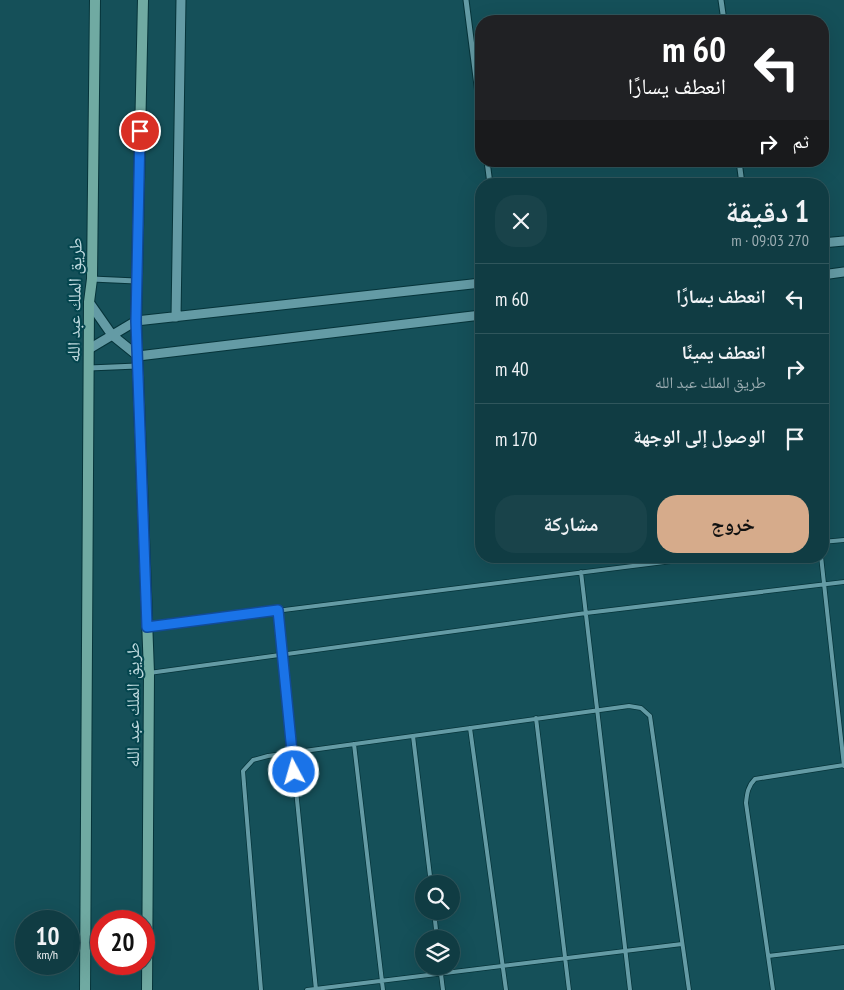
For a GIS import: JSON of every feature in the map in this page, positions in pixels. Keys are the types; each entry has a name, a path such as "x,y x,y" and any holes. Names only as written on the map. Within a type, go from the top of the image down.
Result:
{"main road":[{"name":"طريق الملك عبد الله","path":"85,990 89,302 92,278 95,0"},
{"name":"طريق الملك عبد الله","path":"143,0 136,321 150,672 147,990"}],"street":[{"path":"176,317 181,0"},
{"path":"466,0 475,70"},
{"path":"721,0 723,15"},
{"path":"829,242 844,241"},
{"path":"829,274 844,272"},
{"path":"92,278 137,281"},
{"path":"89,349 136,321 475,284"},
{"path":"89,302 112,335 138,361"},
{"path":"89,368 475,316"}],"lane":[{"path":"829,541 844,540"},
{"path":"147,627 655,563"},
{"path":"773,990 746,802 750,784 755,779 844,766 822,563"},
{"path":"581,572 630,990"},
{"path":"150,672 586,613 844,582"},
{"path":"278,610 316,989"},
{"path":"261,990 243,771 253,760 292,752 629,706 641,708 650,716 689,990"},
{"path":"536,718 569,990"},
{"path":"470,728 506,990"},
{"path":"414,736 430,875"},
{"path":"354,744 383,990"},
{"path":"460,971 682,944"},
{"path":"768,956 844,947"},
{"path":"307,990 426,975"},
{"path":"441,975 443,990"}],"route":[{"path":"140,131 136,321 147,627 278,610 294,772"}]}
